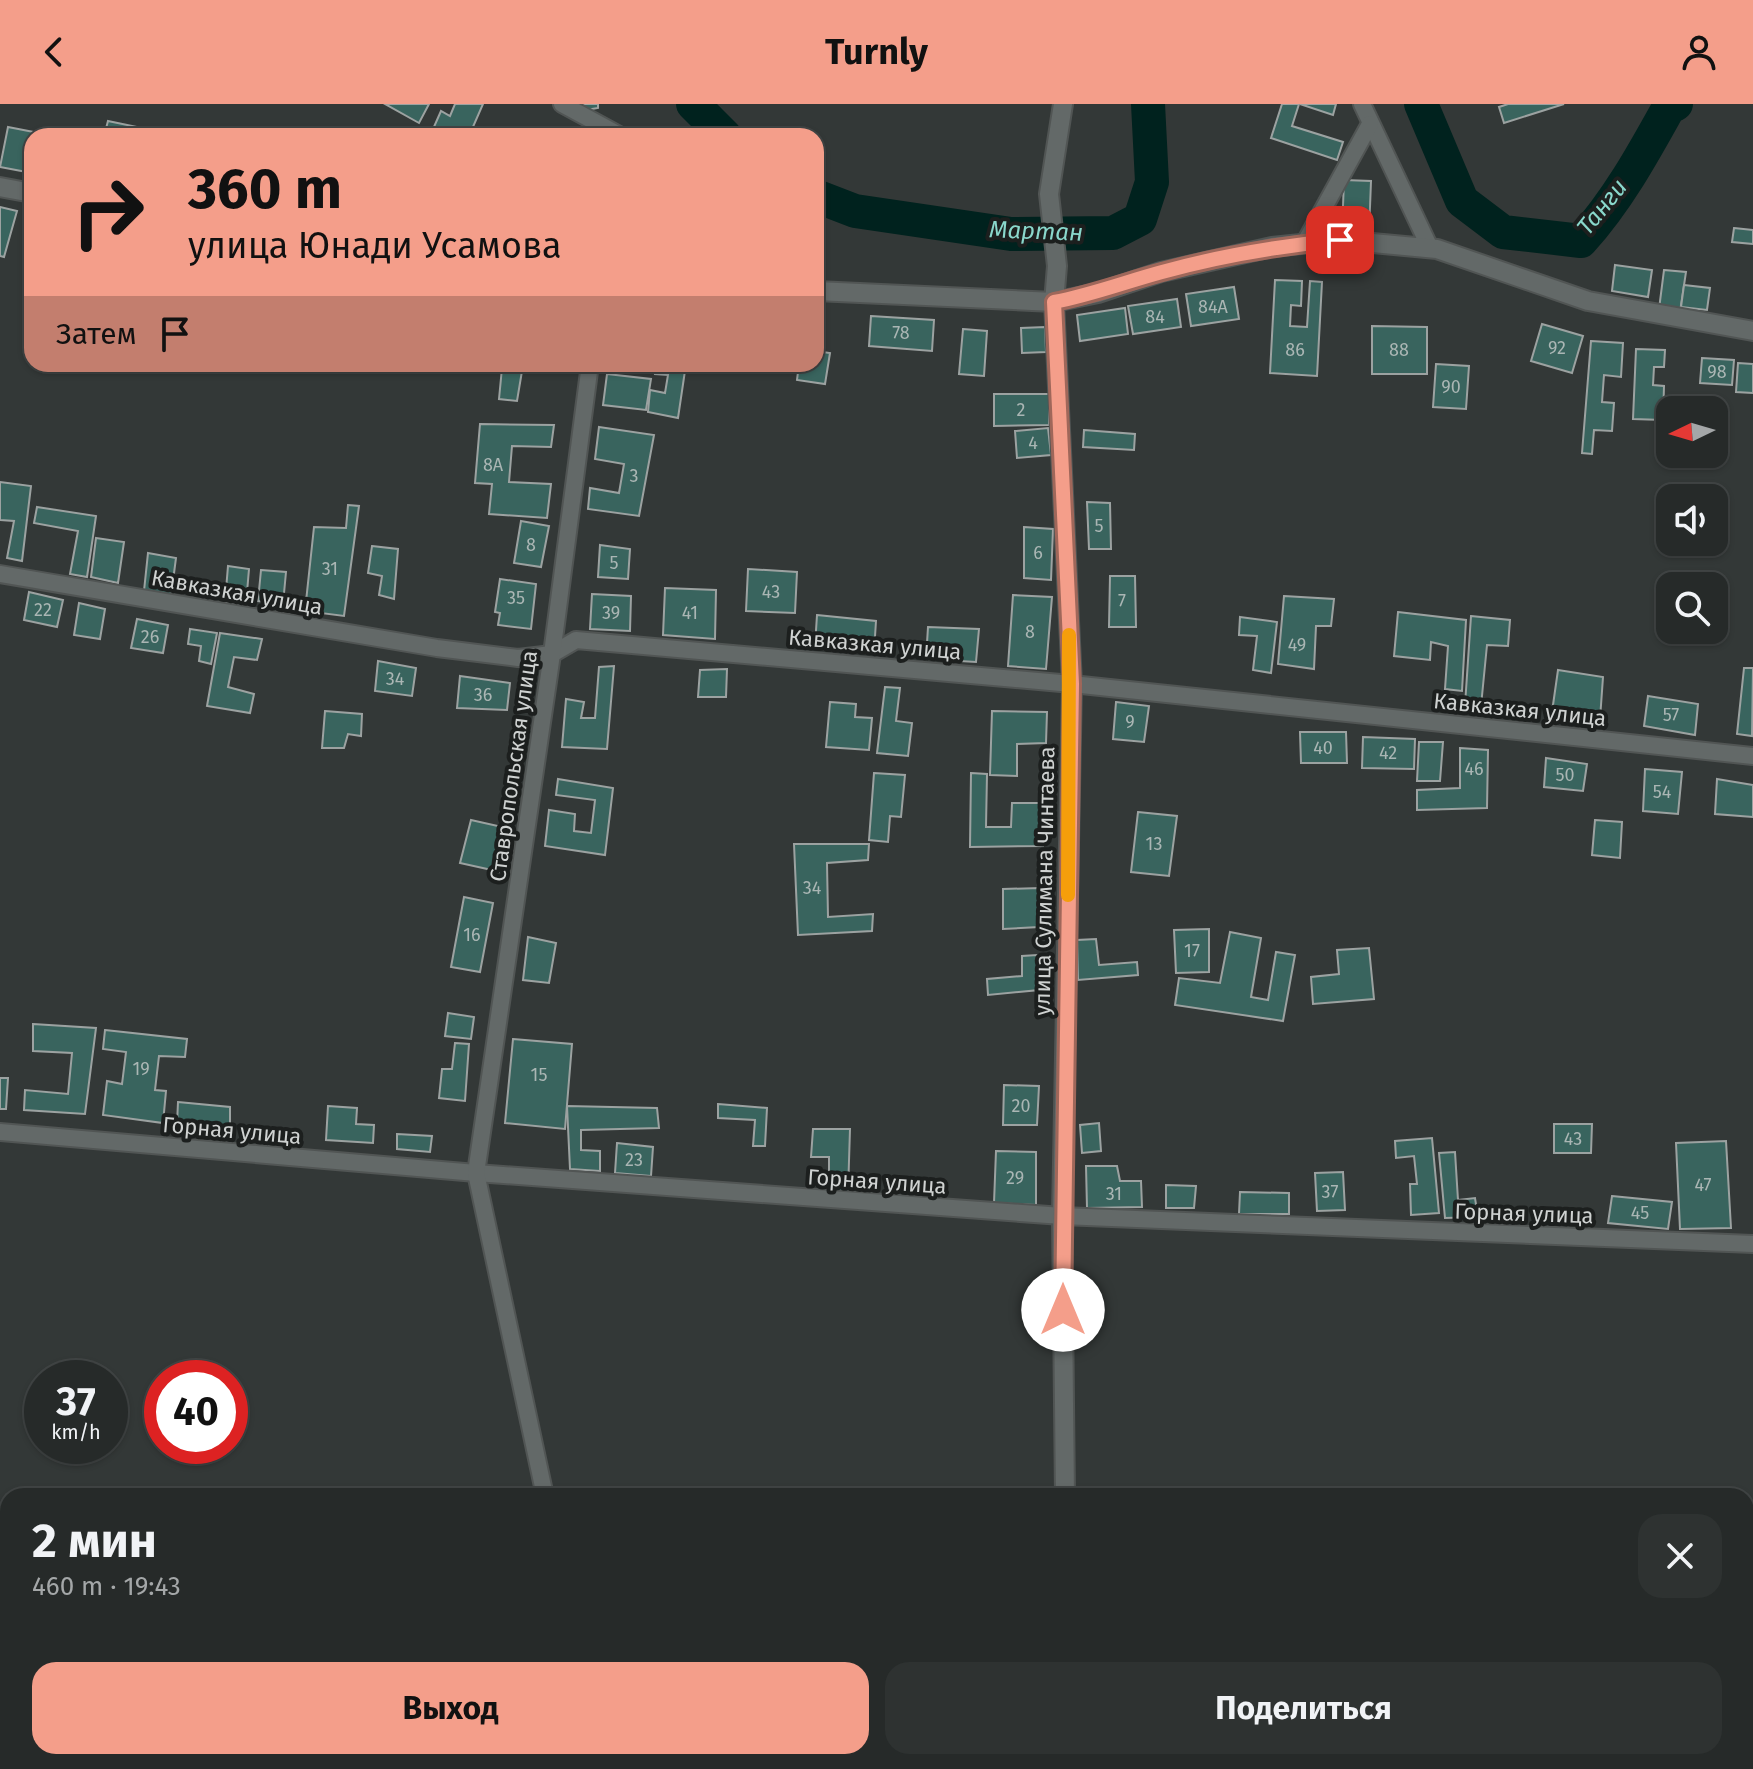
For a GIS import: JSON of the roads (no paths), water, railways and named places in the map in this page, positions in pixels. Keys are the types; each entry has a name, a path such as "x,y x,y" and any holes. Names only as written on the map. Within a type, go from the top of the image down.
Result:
{"street":[{"path":"562,104 606,128"},
{"name":"улица Сулимана Чинтаева","path":"1063,104 1049,194 1057,266 1054,302 1072,684 1062,1216 1065,1488"},
{"path":"1362,104 1430,248"},
{"path":"1304,244 1370,124"},
{"path":"0,187 24,192"},
{"path":"824,291 1054,302 1098,293 1161,272 1340,240 1430,248 1588,301 1753,331"},
{"name":"Ставропольская улица","path":"476,1173 552,654 589,372"},
{"name":"Кавказкая улица","path":"0,574 437,648 518,658 552,654 576,640 1072,684 1753,756"},
{"name":"Горная улица","path":"0,1132 476,1173 1062,1216 1753,1244"},
{"path":"476,1173 543,1488"}],"waterway":[{"name":"Мартан","path":"693,104 717,128"},
{"name":"Мартан","path":"824,199 855,211 1011,234 1113,233 1140,219 1152,182 1148,104"},
{"name":"Танги","path":"1421,104 1462,201 1503,232 1581,241 1618,193 1669,107 1676,104"}]}
